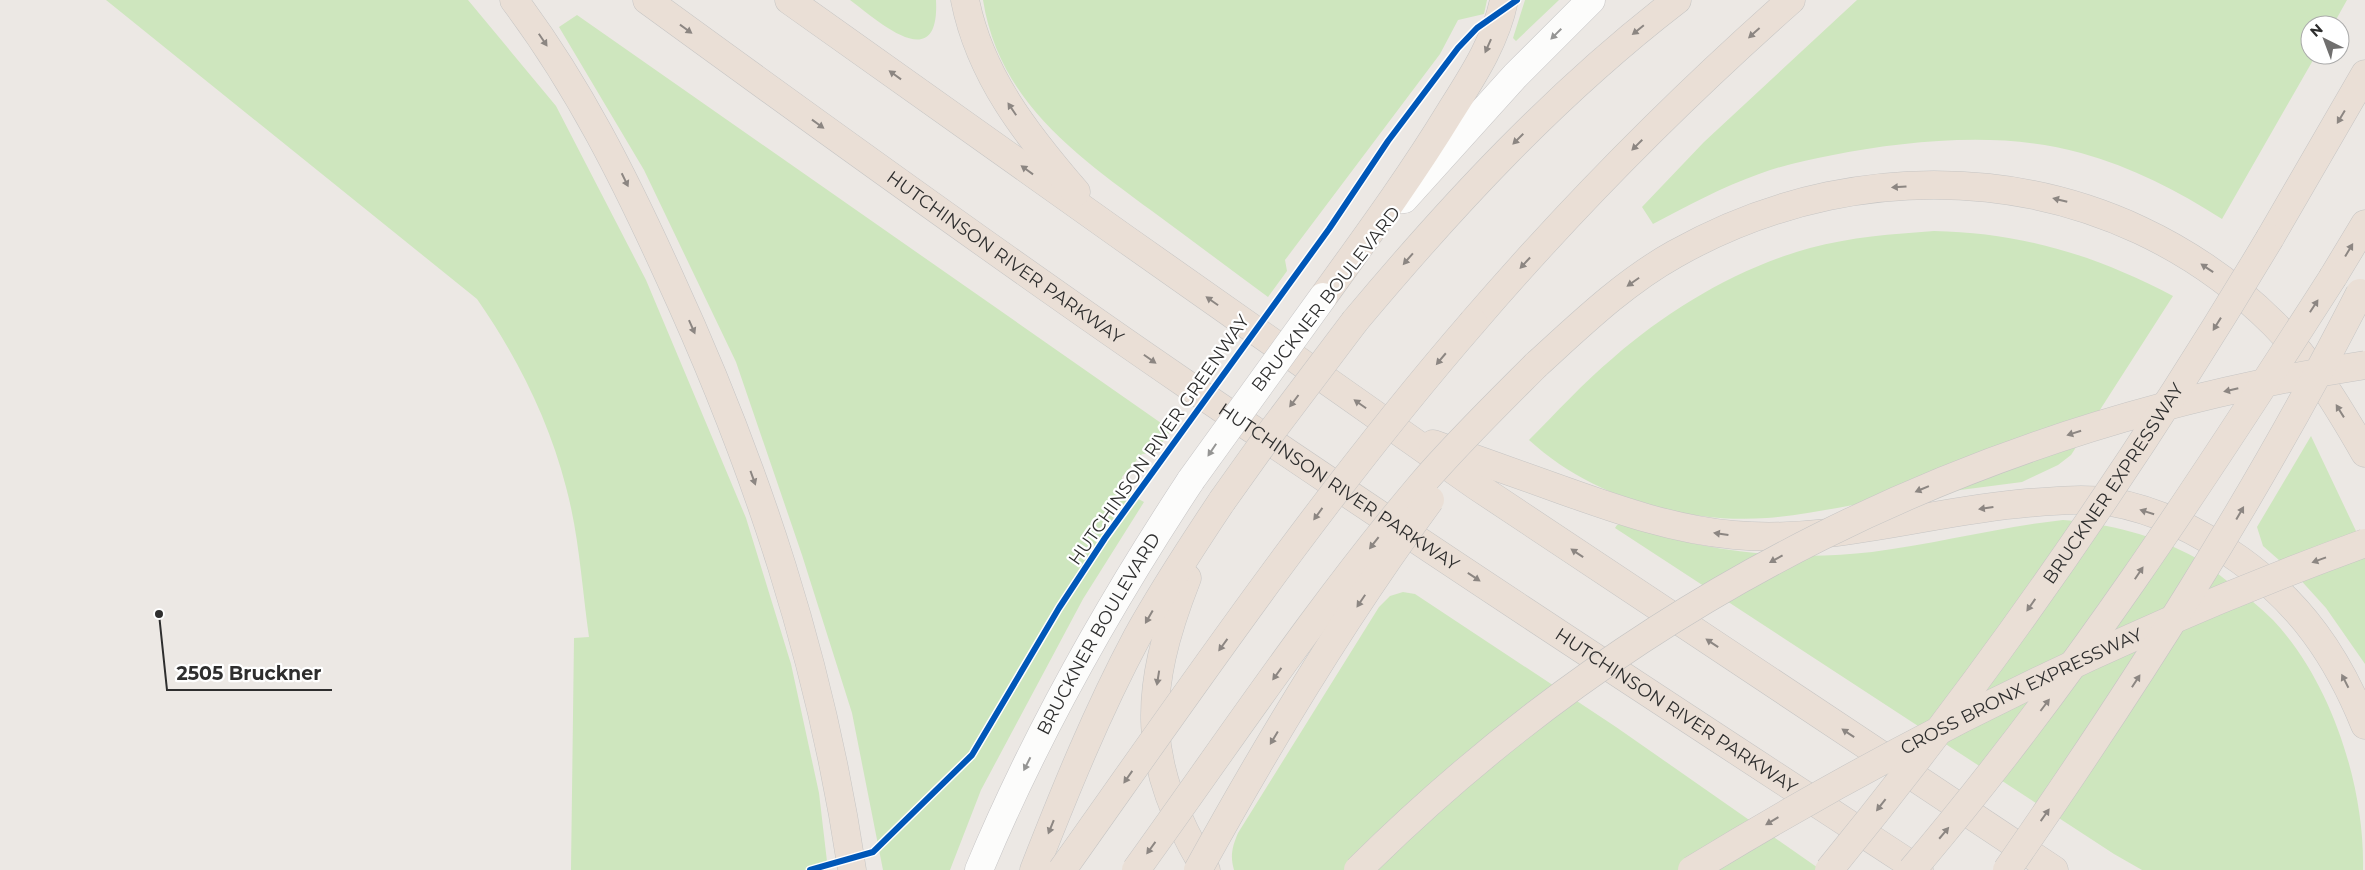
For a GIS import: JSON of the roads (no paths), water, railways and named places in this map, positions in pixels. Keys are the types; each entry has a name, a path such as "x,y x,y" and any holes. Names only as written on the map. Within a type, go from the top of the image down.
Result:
{"highway":[{"path":"514,0 563,70 614,160 695,334 737,435 786,577 808,652 834,764 852,870"},
{"name":"HUTCHINSON RIVER PARKWAY","path":"647,0 1002,256 1182,381 1536,619 1919,870"},
{"path":"789,0 1124,238 1549,535 2054,870"},
{"path":"965,0 978,50 998,89 1036,144 1076,193 1124,238"},
{"path":"1323,297 1423,157 1471,78 1495,31 1504,0"},
{"path":"1034,870 1071,778 1115,680 1160,598 1222,502 1272,431 1355,321 1462,198 1538,119 1604,58 1676,0"},
{"path":"1062,870 1323,507 1409,398 1531,256 1635,146 1692,90 1791,0"},
{"name":"BRUCKNER EXPRESSWAY","path":"1829,870 1949,718 2047,582 2138,449 2270,238 2365,74"},
{"path":"1136,870 1294,650 1392,521 1442,462 1536,365 1591,315 1645,274 1701,240 1760,215 1827,196 1895,187 1949,185 2002,188 2066,202 2126,223 2181,251 2232,286 2275,324 2294,346 2330,395 2365,453"},
{"path":"1912,870 1989,778 2084,652 2193,492 2333,277 2365,224"},
{"path":"2008,870 2114,714 2195,587 2289,427 2362,288"},
{"path":"1198,870 1265,754 1360,602 1453,468 1504,402 1536,365"},
{"path":"1358,870 1463,772 1599,667 1699,602 1848,522 1982,464 2084,430 2217,393 2296,376 2365,366"},
{"path":"1400,432 1646,519 1734,535 1796,536 1836,532 1984,508 2062,500 2110,502 2132,507 2157,515 2205,537 2271,585 2290,603 2322,642 2347,684 2365,725"},
{"path":"1206,870 1182,826 1162,775 1157,752 1155,703 1162,655 1178,599 1199,548 1222,502"},
{"name":"CROSS BRONX EXPRESSWAY","path":"1692,870 1851,776 1987,705 2184,614 2365,543"}],"main road":[{"name":"BRUCKNER BOULEVARD","path":"979,870 1019,781 1082,658 1147,546 1191,480 1323,297 1430,169 1516,75 1591,0"}],"place":[{"name":"2505 Bruckner","path":"159,614"}]}
